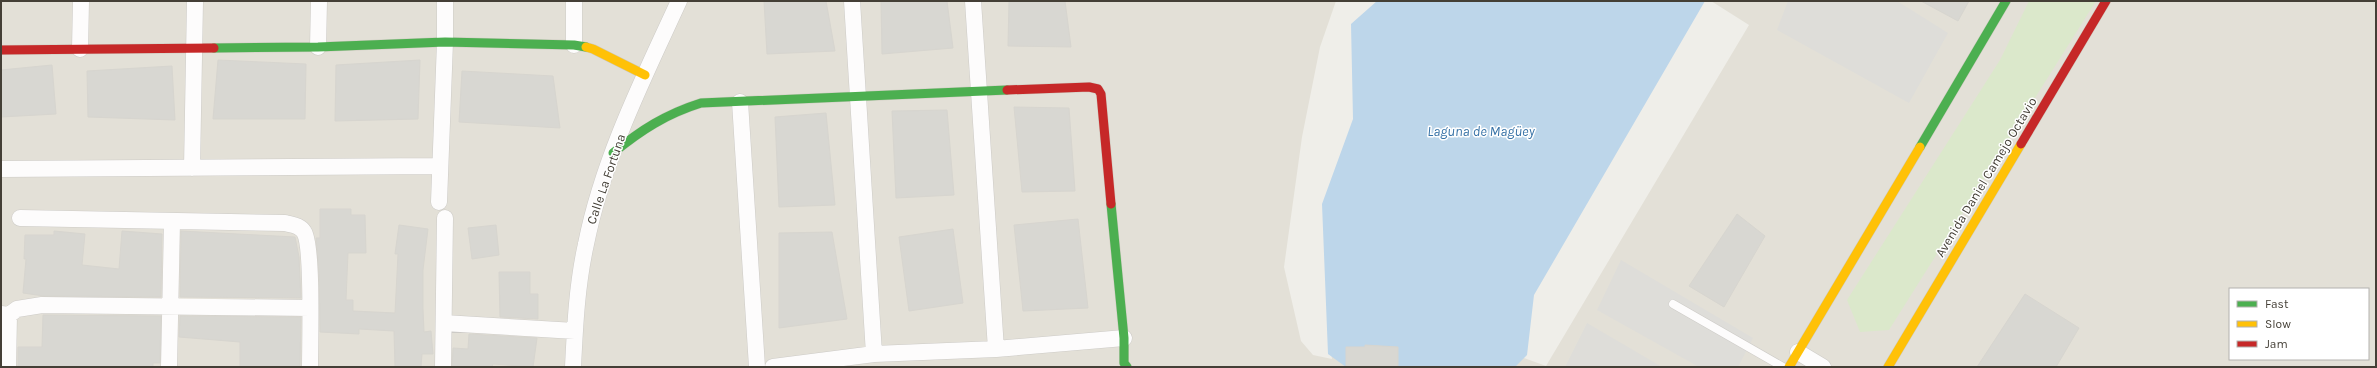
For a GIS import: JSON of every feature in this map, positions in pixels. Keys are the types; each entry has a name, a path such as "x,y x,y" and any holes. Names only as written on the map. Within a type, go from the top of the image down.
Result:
{"street":[{"path":"80,49 81,1"},
{"path":"192,168 195,1"},
{"path":"318,47 319,1"},
{"path":"439,202 445,42 445,1"},
{"path":"574,1 574,46"},
{"name":"Calle La Fortuna","path":"573,367 579,284 586,243 599,193 613,153 645,74 679,1"},
{"path":"852,1 856,98 874,354"},
{"path":"973,1 996,349"},
{"path":"1789,367 2006,1"},
{"name":"Avenida Daniel Camejo Octavio","path":"1888,367 2106,1"},
{"path":"1,50 318,47 445,42 574,46 593,49 645,74"},
{"path":"613,153 647,124 672,111 701,103 980,93 1089,87 1098,89 1101,94 1124,338 1124,363 1127,367"},
{"path":"740,102 757,367"},
{"path":"1,169 440,166"},
{"path":"20,218 285,223 297,226 304,232 309,262 310,367"},
{"path":"443,367 445,218"},
{"path":"169,367 172,222"},
{"path":"8,367 5,314 17,309 42,305 310,308"},
{"path":"444,323 575,331"},
{"path":"772,367 874,354 996,349 1124,338"},
{"path":"1798,352 1823,367"}],"lane":[{"path":"1673,304 1783,367"}],"shaded area":[{"path":"1,1 1336,1 1320,47 1302,137 1284,267 1301,341 1313,355 1332,359 1329,336 1505,351 1546,366 1749,25 1711,1 2376,1 2376,367 1,367"},
{"path":"1788,1 1897,1 1948,33 1909,103 1777,30"},
{"path":"1621,260 1753,338 1738,367 1699,367 1597,310"},
{"path":"1587,323 1662,367 1565,367"}],"green space":[{"path":"2029,1 2096,1 1889,330 1860,332 1847,300 2000,60"}],"water":[{"name":"Laguna de Magüey","path":"1377,1 1705,1 1534,295 1527,355 1515,367 1346,367 1328,354 1322,204 1353,119 1351,24"}],"building":[{"path":"764,1 826,1 835,51 767,54"},
{"path":"881,1 947,1 953,48 882,54"},
{"path":"1009,1 1065,1 1071,47 1008,46"},
{"path":"1921,1 1969,1 1958,21"},
{"path":"218,60 306,64 305,119 213,119"},
{"path":"420,60 418,119 335,121 336,65"},
{"path":"52,65 56,114 1,117 1,70"},
{"path":"172,66 175,120 88,117 87,71"},
{"path":"462,71 553,76 560,128 459,122"},
{"path":"1014,107 1069,108 1075,191 1022,192"},
{"path":"947,110 954,195 896,198 892,111"},
{"path":"826,113 835,205 779,207 775,117"},
{"path":"320,209 351,209 351,215 365,215 366,253 348,253 346,300 353,300 353,311 395,313 398,254 395,254 399,225 428,229 423,270 423,309 424,332 431,331 433,354 422,354 421,367 395,367 394,331 359,329 359,334 320,332 319,274 316,238 320,238"},
{"path":"1737,214 1765,236 1724,307 1689,286"},
{"path":"1078,219 1088,308 1023,311 1014,225"},
{"path":"496,225 499,255 472,259 468,228"},
{"path":"953,229 963,303 909,311 899,237"},
{"path":"54,231 85,234 82,265 119,269 122,231 162,234 161,297 44,296 23,293 26,259 24,259 25,235 54,235"},
{"path":"181,231 295,237 299,257 301,298 180,297"},
{"path":"832,232 847,319 779,328 779,233"},
{"path":"499,272 530,272 530,294 538,294 538,319 500,317"},
{"path":"2025,294 2079,328 2056,367 1977,367"},
{"path":"43,315 161,316 160,363 153,363 153,367 18,367 18,347 42,347"},
{"path":"180,316 301,317 300,367 240,367 240,342 179,337"},
{"path":"469,334 537,338 533,367 493,364 492,367 452,367 453,348 468,349"},
{"path":"1365,345 1398,347 1398,367 1346,367 1346,347 1365,347"}],"traffic: fast":[{"path":"1920,147 2006,1"},
{"path":"214,48 318,47 445,42 574,45 586,47"},
{"path":"613,153 654,124 676,112 701,103 1007,90"},
{"path":"1111,204 1124,338 1124,363 1127,367"}],"traffic: slow":[{"path":"586,47 645,75"},
{"path":"1888,367 2021,144"},
{"path":"1789,367 1920,147"}],"traffic: jam":[{"path":"2021,144 2106,1"},
{"path":"1,50 214,48"},
{"path":"1007,90 1089,87 1098,89 1101,94 1111,204"}]}
